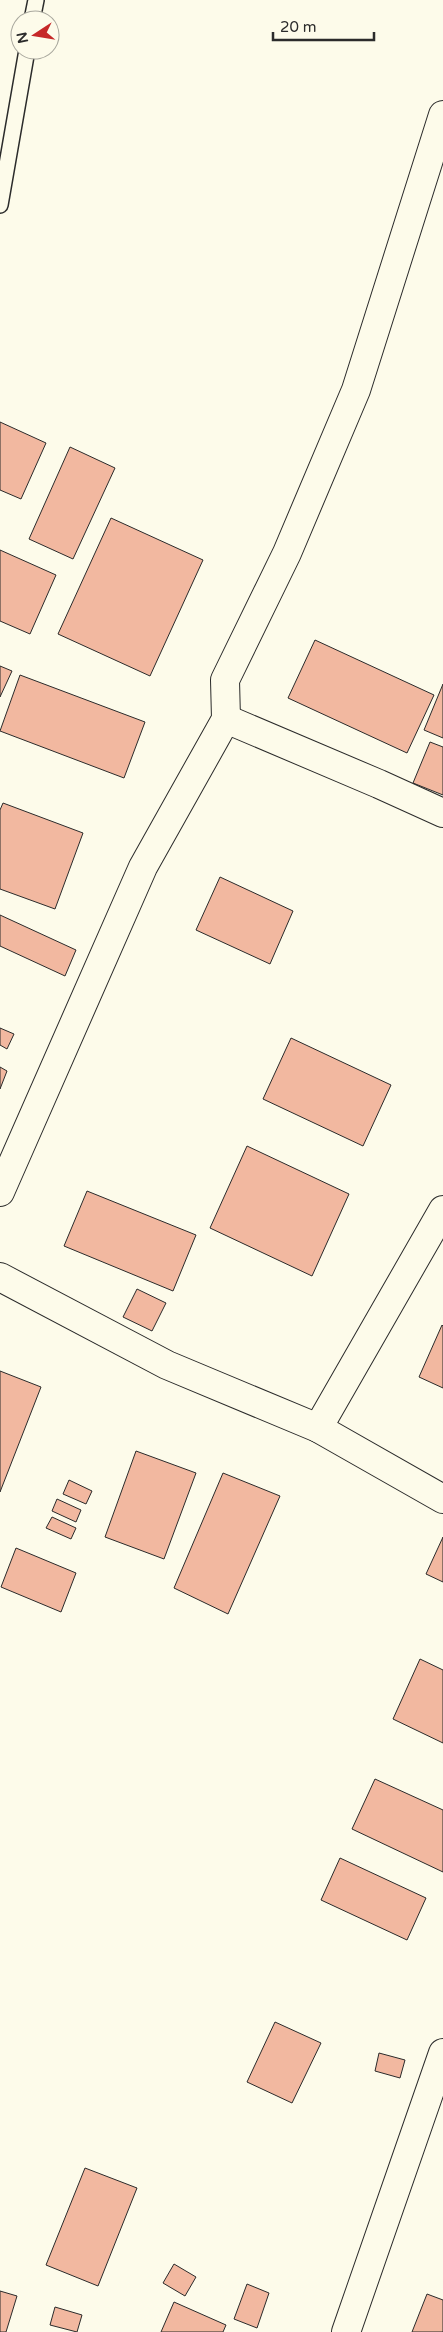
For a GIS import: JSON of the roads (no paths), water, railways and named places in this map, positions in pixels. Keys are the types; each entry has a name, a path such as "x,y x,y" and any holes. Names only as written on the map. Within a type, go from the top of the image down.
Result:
{"street":[{"path":"0,1192 143,867 226,719 225,680 287,553 356,390 443,115"},
{"path":"226,719 443,813"},
{"path":"318,1428 443,1210"},
{"path":"0,1277 168,1365 318,1428 443,1499"},
{"path":"346,2332 443,2053"}],"lane":[{"path":"0,205 25,60"}]}
